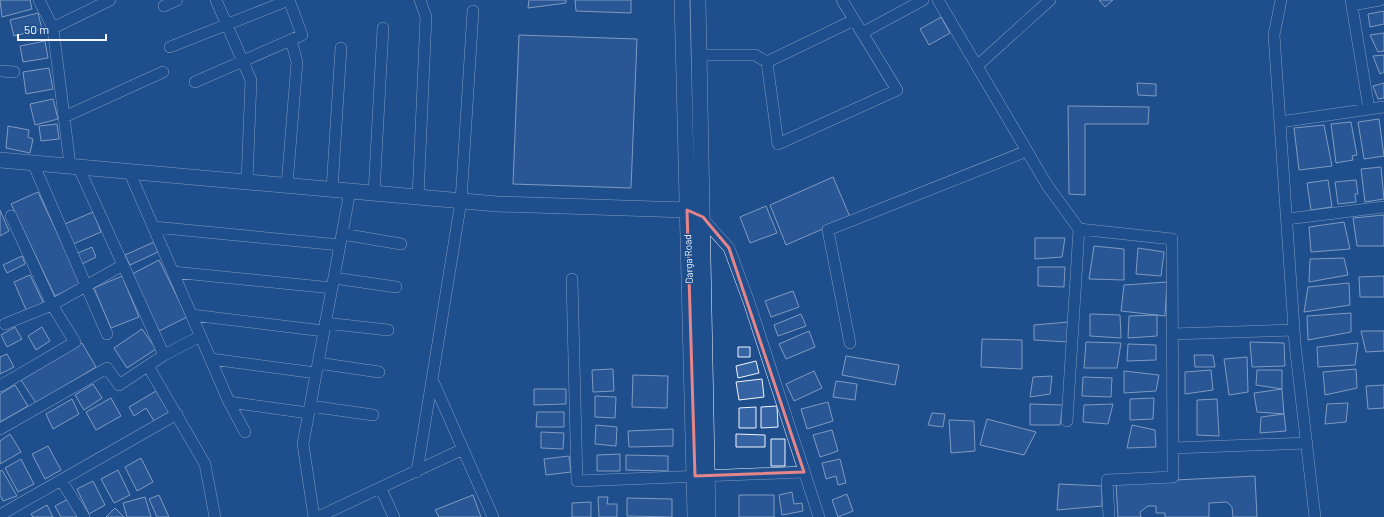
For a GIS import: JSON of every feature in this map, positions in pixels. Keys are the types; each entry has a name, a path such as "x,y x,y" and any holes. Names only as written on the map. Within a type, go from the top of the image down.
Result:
{"main road":[{"name":"Darga Road","path":"682,0 687,210 701,476 708,517"},
{"name":"Darga Road","path":"695,517 701,476 703,217 698,0"},
{"path":"0,160 129,170 497,204 687,210"}],"street":[{"path":"39,0 53,28 64,117 74,166 123,265 164,355"},
{"path":"53,28 110,0"},
{"path":"164,6 176,0"},
{"path":"216,0 251,80 247,181"},
{"path":"170,47 290,0 302,35 195,82"},
{"path":"418,197 426,17 420,0"},
{"path":"767,62 778,144 897,90 842,0"},
{"path":"862,32 923,0"},
{"path":"938,0 1047,185 1079,229 1067,421"},
{"path":"977,66 1050,0"},
{"path":"1281,0 1274,35 1294,330 1315,517"},
{"path":"1369,109 1352,3 1380,0"},
{"path":"417,472 461,201 473,11"},
{"path":"767,62 854,20"},
{"path":"374,193 383,28"},
{"path":"287,185 297,62 291,40"},
{"path":"332,189 341,48"},
{"path":"699,55 754,55 767,62"},
{"path":"0,70 14,72"},
{"path":"64,117 163,72"},
{"path":"1280,122 1384,107"},
{"path":"850,343 828,230 1027,151"},
{"path":"33,163 107,334"},
{"path":"129,170 229,402 245,432"},
{"path":"314,517 303,444 350,191"},
{"path":"1287,219 1384,207"},
{"path":"687,210 703,217 729,248 749,302 819,517"},
{"path":"0,386 74,342 52,305 11,216"},
{"path":"154,227 401,244"},
{"path":"1079,229 1172,239 1173,477 1107,480 1109,517"},
{"path":"5,324 52,305 87,287 123,265"},
{"path":"173,272 396,287"},
{"path":"572,279 578,481 804,472"},
{"path":"192,315 324,327 388,330"},
{"path":"1173,334 1294,330"},
{"path":"0,429 107,368 119,385 164,355 201,336"},
{"path":"211,359 379,372"},
{"path":"148,366 205,464 215,517"},
{"path":"432,379 493,517"},
{"path":"229,402 373,415"},
{"path":"0,515 177,414"},
{"path":"1173,448 1306,443"},
{"path":"318,517 381,489 463,449"},
{"path":"61,480 84,517"},
{"path":"381,489 394,517"}],"highlighted area":[{"path":"687,210 703,217 729,248 804,472 695,476"}],"building":[{"path":"0,0 30,0 32,9 2,17"},
{"path":"529,0 566,0 566,3 528,8"},
{"path":"575,0 631,0 631,13 576,11"},
{"path":"1099,0 1113,0 1105,7"},
{"path":"1384,11 1384,24 1370,27 1368,14"},
{"path":"38,13 42,29 14,36 10,20"},
{"path":"941,17 950,33 929,45 920,29"},
{"path":"1384,33 1384,51 1378,52 1370,35"},
{"path":"519,35 637,39 631,188 513,184"},
{"path":"45,41 48,58 23,62 20,46"},
{"path":"1384,55 1384,72 1380,74 1373,56"},
{"path":"49,68 53,89 26,94 23,72"},
{"path":"1137,83 1156,84 1156,96 1138,95"},
{"path":"1384,83 1384,98 1378,99 1373,86"},
{"path":"53,99 58,119 35,125 30,104"},
{"path":"1068,106 1149,107 1148,124 1085,124 1085,195 1069,194"},
{"path":"1379,119 1384,156 1364,159 1358,122"},
{"path":"1351,122 1357,155 1352,156 1353,160 1336,163 1331,124"},
{"path":"57,124 59,139 41,141 39,126"},
{"path":"1324,125 1332,166 1299,170 1294,128"},
{"path":"8,126 29,130 28,137 33,139 30,153 6,148"},
{"path":"1381,167 1384,199 1365,202 1361,169"},
{"path":"833,177 850,217 786,245 770,205"},
{"path":"1328,180 1332,207 1311,210 1307,183"},
{"path":"1356,180 1358,194 1355,194 1356,202 1338,204 1335,182"},
{"path":"38,192 81,284 55,296 11,204"},
{"path":"766,206 777,233 750,243 740,217"},
{"path":"0,210 9,231 0,236"},
{"path":"93,212 101,232 73,244 65,224"},
{"path":"1384,215 1384,246 1357,246 1353,218"},
{"path":"1344,222 1350,249 1311,252 1309,227"},
{"path":"1035,238 1065,238 1062,257 1035,259"},
{"path":"154,242 158,252 130,265 125,255"},
{"path":"1094,246 1124,249 1124,280 1089,279"},
{"path":"92,247 96,257 82,264 78,253"},
{"path":"1138,248 1164,252 1161,276 1136,274"},
{"path":"22,256 25,264 7,273 3,265"},
{"path":"1344,258 1348,275 1309,282 1310,259"},
{"path":"159,260 187,317 159,331 132,274"},
{"path":"1038,267 1065,267 1064,287 1038,286"},
{"path":"30,275 44,304 27,312 14,282"},
{"path":"122,276 139,317 111,328 94,288"},
{"path":"1384,276 1384,297 1360,297 1359,277"},
{"path":"1167,282 1165,316 1121,311 1124,285"},
{"path":"1349,283 1350,305 1304,312 1308,287"},
{"path":"793,291 799,307 771,317 765,301"},
{"path":"1351,313 1351,332 1308,340 1307,316"},
{"path":"801,314 806,326 778,336 774,325"},
{"path":"1090,314 1120,315 1121,338 1090,336"},
{"path":"1157,315 1157,336 1128,338 1129,316"},
{"path":"1068,322 1068,342 1034,340 1034,325"},
{"path":"15,327 22,339 7,347 1,335"},
{"path":"42,327 50,341 36,350 28,336"},
{"path":"142,329 156,349 127,368 114,348"},
{"path":"809,331 815,347 786,359 779,344"},
{"path":"1361,331 1384,331 1384,351 1366,352"},
{"path":"982,339 1022,340 1022,369 981,367"},
{"path":"1086,342 1121,343 1117,368 1084,368"},
{"path":"1250,342 1284,343 1285,366 1252,367"},
{"path":"82,343 96,367 36,403 21,380"},
{"path":"1358,343 1355,365 1318,367 1317,347"},
{"path":"1128,344 1156,345 1156,360 1127,361"},
{"path":"738,347 750,347 750,357 738,357"},
{"path":"7,354 14,367 0,374 0,357"},
{"path":"1194,355 1213,355 1215,367 1195,367"},
{"path":"846,356 899,365 895,385 842,375"},
{"path":"1247,357 1248,392 1229,395 1224,359"},
{"path":"756,361 759,373 738,378 736,366"},
{"path":"613,369 614,391 593,392 592,370"},
{"path":"1356,369 1357,388 1325,395 1323,372"},
{"path":"1211,370 1213,390 1185,394 1185,372"},
{"path":"1257,370 1282,370 1282,389 1256,385"},
{"path":"814,371 822,388 794,401 786,384"},
{"path":"1124,371 1159,375 1156,391 1124,393"},
{"path":"633,375 668,376 667,408 632,407"},
{"path":"1052,376 1050,394 1030,397 1033,377"},
{"path":"1083,377 1112,378 1111,397 1082,396"},
{"path":"762,379 764,397 739,400 736,382"},
{"path":"836,381 857,384 855,400 833,397"},
{"path":"93,384 102,398 84,410 75,395"},
{"path":"15,385 28,406 0,422 0,394"},
{"path":"1384,385 1384,408 1368,409 1366,386"},
{"path":"534,389 566,389 566,404 534,405"},
{"path":"1282,389 1284,414 1257,412 1254,393"},
{"path":"156,391 169,412 154,421 146,408 134,416 129,407"},
{"path":"595,396 616,397 615,418 595,417"},
{"path":"111,398 121,416 96,430 86,412"},
{"path":"1154,398 1153,419 1130,420 1130,399"},
{"path":"72,399 79,414 53,429 46,414"},
{"path":"1217,399 1219,436 1197,435 1197,400"},
{"path":"828,402 833,421 807,429 801,409"},
{"path":"1348,403 1346,422 1325,424 1327,404"},
{"path":"1030,404 1063,405 1060,425 1030,425"},
{"path":"1113,404 1108,424 1083,422 1084,405"},
{"path":"777,406 778,427 761,428 761,407"},
{"path":"756,407 756,428 739,428 739,408"},
{"path":"537,412 564,412 564,427 536,427"},
{"path":"932,413 945,414 943,427 928,425"},
{"path":"1284,414 1286,431 1260,433 1261,417"},
{"path":"987,419 1036,432 1024,455 980,445"},
{"path":"949,420 974,421 975,451 951,453"},
{"path":"596,425 617,427 616,446 595,444"},
{"path":"1132,425 1155,430 1156,447 1127,448"},
{"path":"673,429 673,446 629,447 628,431"},
{"path":"832,430 838,451 820,457 813,435"},
{"path":"541,432 564,433 563,449 541,448"},
{"path":"10,434 21,452 0,464 0,441"},
{"path":"736,434 765,435 765,447 736,447"},
{"path":"771,439 785,439 785,466 771,466"},
{"path":"48,446 61,470 45,479 32,454"},
{"path":"620,454 620,471 597,471 597,455"},
{"path":"626,455 668,456 668,471 626,470"},
{"path":"569,456 571,472 546,475 544,459"},
{"path":"141,458 153,482 137,491 125,467"},
{"path":"21,459 34,484 18,492 5,468"},
{"path":"840,459 846,483 838,485 836,476 826,479 822,463"},
{"path":"2,470 17,496 3,501 0,495 0,471"},
{"path":"118,470 130,495 114,503 101,479"},
{"path":"1255,476 1257,517 1233,517 1232,507 1227,502 1209,503 1209,517 1165,517 1165,513 1156,513 1156,506 1148,506 1140,512 1141,517 1118,517 1116,483"},
{"path":"93,481 105,505 89,514 77,489"},
{"path":"1059,484 1102,486 1102,506 1057,510"},
{"path":"792,492 794,504 802,503 803,511 782,515 779,495"},
{"path":"847,494 853,511 838,517 832,500"},
{"path":"159,495 169,517 157,517 149,499"},
{"path":"473,495 481,517 439,517 435,510"},
{"path":"739,495 774,495 774,517 739,517"},
{"path":"145,497 151,517 127,517 123,503"},
{"path":"598,497 608,497 607,504 617,504 617,517 599,517"},
{"path":"70,498 80,517 61,517 55,506"},
{"path":"627,498 672,499 672,517 627,516"},
{"path":"591,502 591,517 572,517 572,503"},
{"path":"47,505 53,517 33,517 31,514"},
{"path":"115,508 124,517 106,517"}]}
